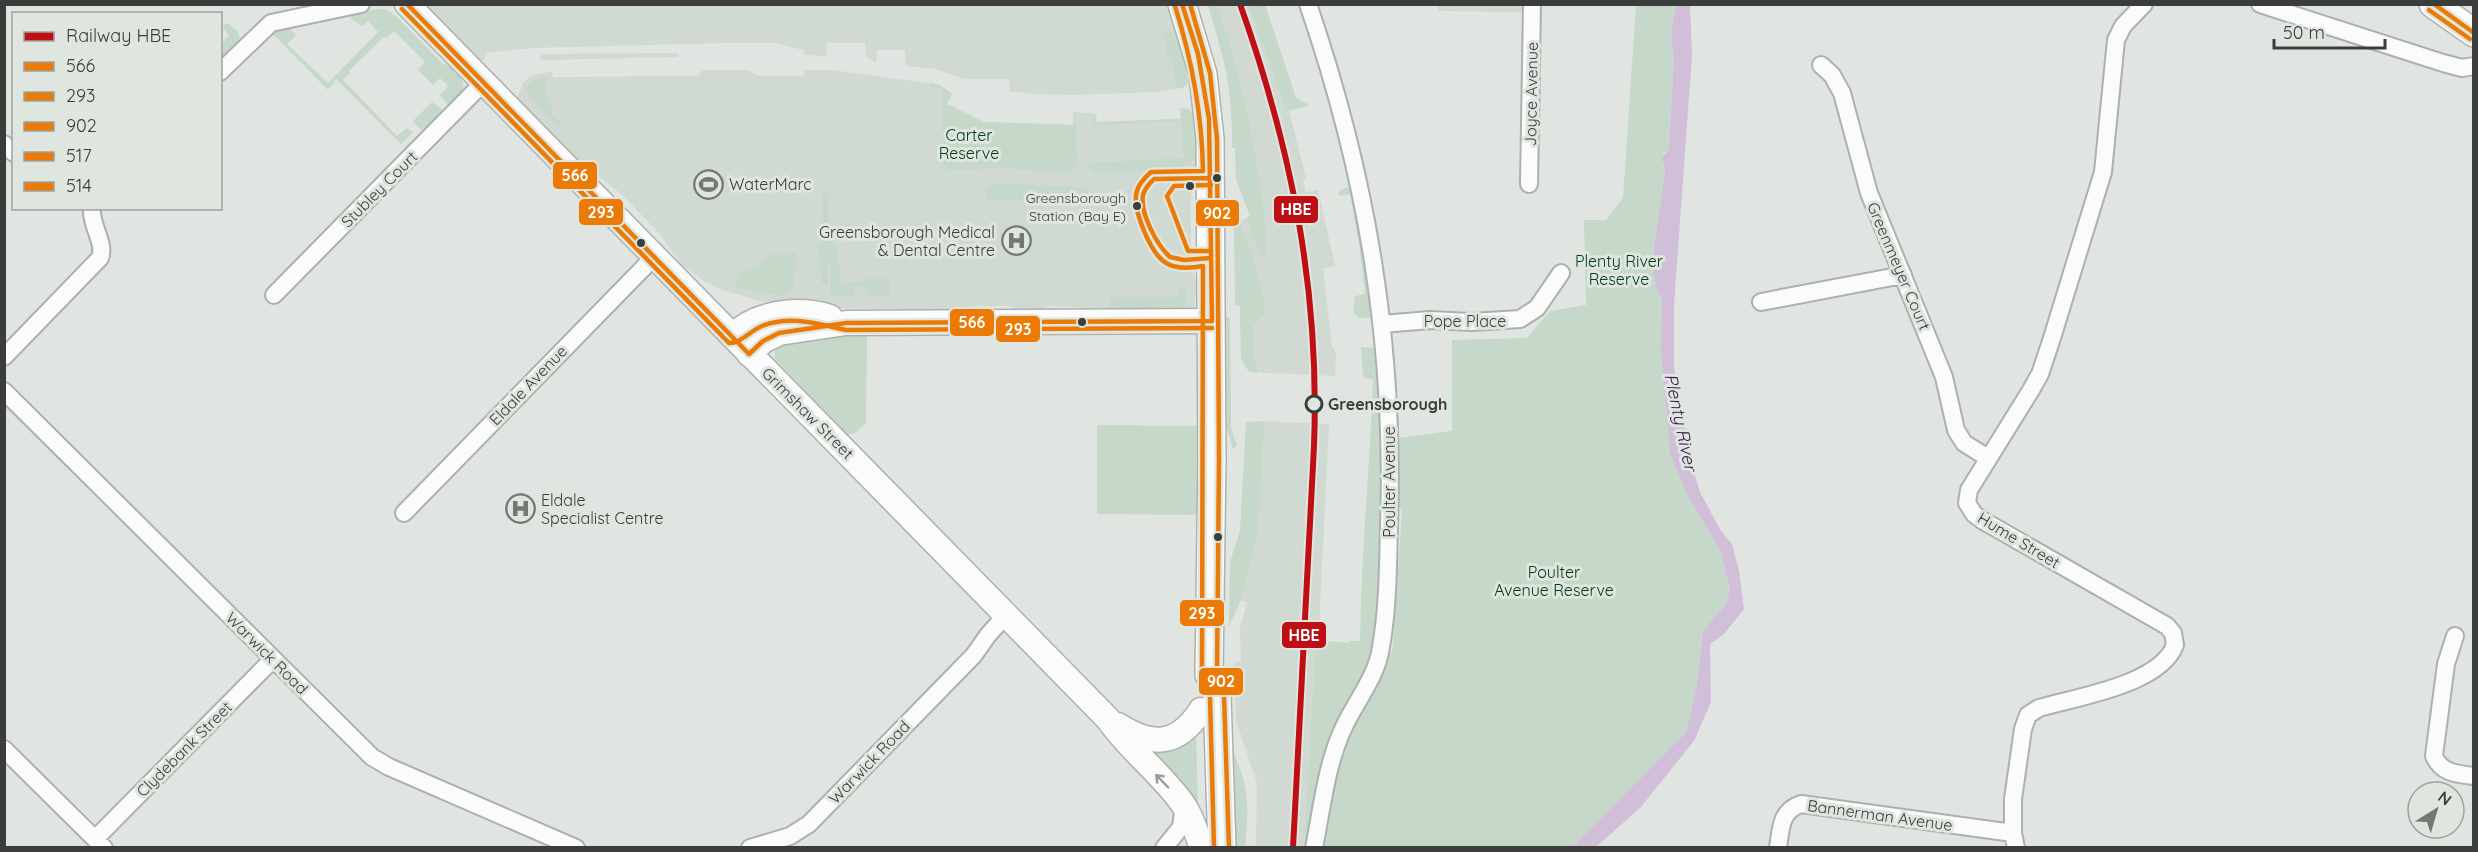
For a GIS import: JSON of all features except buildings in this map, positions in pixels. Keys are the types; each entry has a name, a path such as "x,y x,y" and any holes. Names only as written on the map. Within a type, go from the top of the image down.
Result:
{"main road":[{"name":"Grimshaw Street","path":"407,4 1108,719 1126,743 1184,805 1203,848"},
{"path":"1182,4 1198,54 1209,119 1212,321 1209,675 1217,696 1222,848"},
{"path":"2433,4 2474,33"},
{"path":"732,336 753,320 786,313 819,314 846,322"},
{"path":"749,354 763,341 779,333 846,322 1212,321"},
{"path":"1203,848 1201,710 1203,685 1209,675"},
{"name":"Grimshaw Street","path":"1108,719 1137,737 1160,740 1185,729 1201,710"}],"street":[{"path":"222,70 271,23 361,4"},
{"name":"Poulter Avenue","path":"1308,4 1335,86 1358,176 1371,241 1382,324 1390,458 1383,634 1378,661 1335,748 1314,848"},
{"name":"Joyce Avenue","path":"1529,184 1532,4"},
{"name":"Hume Street","path":"2015,840 2013,799 2023,729 2028,715 2039,708 2130,682 2146,675 2170,657 2175,645 2175,639 2169,628 2158,620 1974,514 1967,503 1967,497 1988,458 2031,390 2046,358 2103,172 2116,40 2123,26 2144,4"},
{"path":"2260,4 2443,63 2466,69 2474,66"},
{"name":"Greenmeyer Court","path":"1821,66 1832,75 1842,93 1869,193 1944,377 1956,430 1964,443 1988,458"},
{"name":"Stubley Court","path":"274,295 483,83"},
{"path":"4,357 100,258 102,249 86,210"},
{"name":"Eldale Avenue","path":"404,513 654,257"},
{"name":"Pope Place","path":"1382,324 1431,320 1471,322 1520,319 1537,308 1561,273"},
{"path":"1761,302 1903,275"},
{"name":"Warwick Road","path":"4,391 376,760 576,848"},
{"name":"Warwick Road","path":"750,848 790,836 803,829 974,655 994,641 1010,619"},
{"path":"2455,636 2446,664 2434,756 2437,763 2447,771 2474,776"},
{"name":"Clydebank Street","path":"100,843 273,659"},
{"path":"4,748 100,843"},
{"name":"Bannerman Avenue","path":"1778,848 1781,822 1787,812 1795,806 1808,803 2015,840"},
{"path":"1170,846 1182,825 1184,805"}],"shaded area":[{"path":"424,5 1167,5 1189,83 1182,88 1159,92 1031,94 1010,91 1009,79 964,79 936,69 906,66 905,50 877,50 876,62 866,56 865,43 827,43 826,56 805,55 803,50 775,43 727,43 532,48 485,53 485,60 481,60"},
{"path":"1208,5 1263,5 1306,178 1303,179 1306,192 1318,190 1335,266 1323,268 1332,347 1336,353 1335,376 1249,372 1241,358 1239,242 1234,225 1250,216 1236,179 1228,77"},
{"path":"1438,5 1523,5 1523,12 1438,11"},
{"path":"676,53 679,55 677,57 543,60 539,57 543,54"},
{"path":"703,70 748,70 758,76 803,76 805,70 832,70 935,84 952,94 947,104 984,122 1073,125 1073,112 1096,114 1097,122 1180,119 1180,109 1188,109 1194,114 1198,151 1191,194 1191,260 1197,290 1194,306 1137,310 1047,306 1042,310 1017,310 1008,306 973,306 964,310 823,308 767,303 723,290 705,282 681,264 658,232 621,194 578,160 517,99 523,83 530,76 542,73 552,72 553,77 697,76"},
{"path":"1261,421 1329,424 1319,627 1317,629 1304,847 1256,847 1257,783 1236,720 1234,663 1241,661 1240,628 1247,603 1232,596"}],"green space":[{"path":"1208,5 1217,5 1242,88 1266,231 1267,253 1263,259 1246,219 1250,216 1236,179 1227,75"},
{"path":"1249,5 1265,5 1296,98 1308,104 1307,106 1288,111"},
{"name":"Poulter Avenue Reserve","path":"1636,5 1677,5 1671,36 1674,54 1669,150 1664,153 1662,162 1665,173 1657,242 1652,258 1656,286 1662,300 1688,496 1720,550 1730,589 1728,602 1703,631 1697,684 1686,732 1572,847 1322,848 1342,748 1385,660 1391,654 1393,644 1402,512 1397,501 1398,438 1452,431 1452,340 1527,338 1550,311 1586,305 1584,220 1606,220 1623,198"},
{"path":"378,9 386,10 396,16 443,64 455,68 463,83 460,95 452,105 446,103 440,95 448,86 440,78 433,85 418,70 425,62 394,31 386,38 384,37 349,71 350,73 343,80 397,136 407,128 413,132 401,144 336,79 328,90 272,33 289,28 296,35 287,44 328,83 378,32 368,21 362,26 351,19 352,14"},
{"path":"225,24 229,24 238,32 240,40 222,60 222,43 229,35 223,28"},
{"path":"1176,31 1189,83 1182,88 1176,87 1171,55 1167,55 1164,34"},
{"path":"545,77 546,92 553,105 551,113 560,122 564,133 526,93 531,81"},
{"name":"Carter Reserve","path":"931,83 940,85 952,94 947,104 984,122 1076,125 1076,152 1078,153 1075,167 1063,173 1002,168 943,171 943,89 931,88"},
{"path":"432,102 441,108 443,114 426,131 420,129 413,121"},
{"path":"1181,108 1188,109 1194,114 1198,151 1191,164 1155,171 1095,172 1090,170 1089,163 1184,158 1181,121 1093,125 1095,114 1097,122 1181,119"},
{"path":"993,184 1085,188 1088,192 1088,201 986,200 988,187"},
{"path":"1351,187 1358,212 1373,315 1369,318 1358,318 1353,312 1355,296 1365,294 1359,244 1350,194 1339,196 1338,192"},
{"path":"828,193 828,222 832,222 833,226 842,284 867,281 867,278 890,277 890,297 868,296 867,287 855,287 854,296 831,296 831,265 828,265 828,284 822,284 818,247 820,246 823,194"},
{"path":"1239,222 1256,267 1264,301 1265,314 1253,325 1253,356 1258,373 1249,372 1241,358 1240,306 1235,305 1234,225"},
{"path":"797,253 794,283 787,296 735,288 742,272 759,266 770,254"},
{"path":"1179,289 1187,289 1185,308 1111,310 1109,307 1109,297 1179,297"},
{"path":"1226,316 1230,319 1231,429 1237,445 1233,449 1227,429"},
{"path":"803,336 867,336 866,423 855,433 848,435 775,359 775,347"},
{"path":"1361,347 1378,348 1383,464 1375,640 1373,652 1307,847 1304,848 1316,640 1349,643 1349,641 1360,641 1373,379 1363,378"},
{"path":"1264,421 1258,528 1241,600 1229,627 1230,562 1240,530 1246,422"},
{"path":"1097,425 1199,426 1199,515 1097,514"},
{"path":"1196,729 1198,807 1139,743"},
{"path":"1229,741 1246,792 1245,847 1228,847"}],"water":[{"name":"Plenty River","path":"1677,5 1690,5 1692,55 1674,305 1674,367 1691,463 1700,492 1721,531 1732,544 1739,571 1744,609 1724,634 1710,644 1711,702 1694,741 1640,808 1596,847 1572,847 1686,732 1697,684 1703,631 1727,603 1730,589 1720,550 1688,496 1670,453 1661,349 1662,300 1656,286 1652,264 1665,173 1662,158 1669,149 1674,54 1671,36"}],"rail line":[{"name":"HBE","path":"1240,4 1274,113 1288,167 1299,222 1312,332 1315,389 1314,446 1293,848"}],"transit line":[{"name":"566","path":"407,4 749,354 763,341 779,333 846,323 1212,321"},
{"name":"566","path":"1182,4 1198,54 1209,119 1212,321"},
{"name":"902","path":"1190,4 1210,73 1217,139 1219,459 1217,673 1224,696 1229,848"},
{"name":"517","path":"2434,4 2474,33"},
{"name":"293","path":"1175,6 1195,87 1201,129 1203,171 1151,172 1138,188 1136,203 1149,242 1160,258 1180,268 1203,266 1202,675 1210,697 1214,848"},
{"name":"293","path":"402,9 729,343 737,341 762,326 783,321 815,323 846,330 1212,328"},
{"name":"514","path":"2429,10 2470,39"},
{"name":"566","path":"1211,178 1154,179 1143,195 1144,211 1150,229 1170,257 1184,260 1211,258"},
{"name":"902","path":"1211,185 1174,186 1167,196 1188,251 1211,251"}],"place":[{"name":"WaterMarc","path":"708,184"},
{"name":"Greensborough Station (Bay E)","path":"1137,206"},
{"name":"Greensborough Medical & Dental Centre","path":"1016,241"},
{"name":"Greensborough","path":"1314,404"},
{"name":"Eldale Specialist Centre","path":"520,509"}],"park label":[{"name":"Plenty River Reserve","path":"1619,270"}]}
